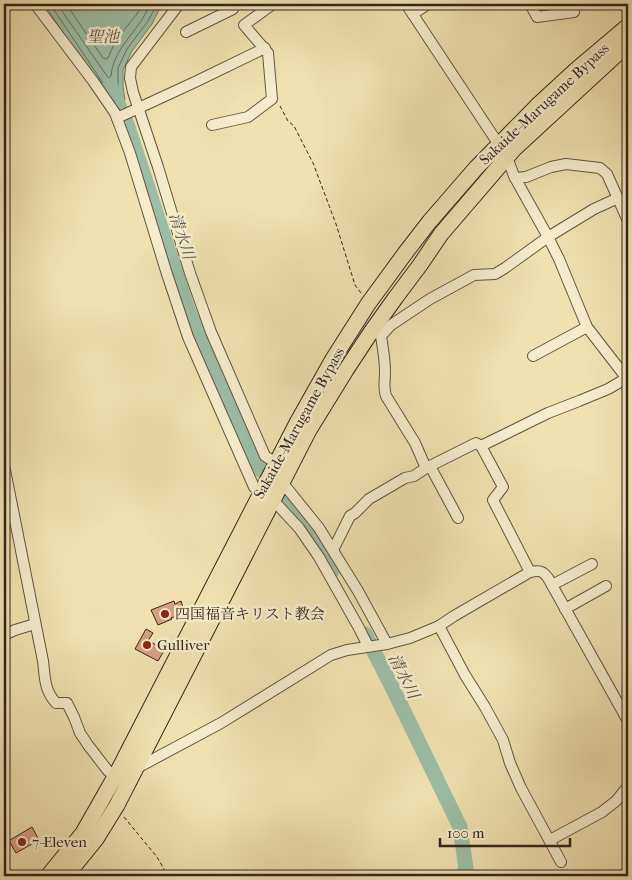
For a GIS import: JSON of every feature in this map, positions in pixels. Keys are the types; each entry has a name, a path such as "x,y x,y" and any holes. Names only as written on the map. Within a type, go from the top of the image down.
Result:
{"highway":[{"name":"Sakaide-Marugame Bypass","path":"66,876 96,839 137,768 267,497 276,463 333,359 356,322 430,221 499,144 576,70 628,26"},
{"name":"Sakaide-Marugame Bypass","path":"48,876 83,833 267,497 282,482 309,430 346,370 376,333 396,296 441,234 514,149 628,44"}],"street":[{"path":"35,4 115,113 130,153 188,337 254,487 300,528 368,646"},
{"path":"179,4 131,67 130,78 190,274 211,332 265,456 276,463"},
{"path":"244,24 273,4"},
{"path":"406,4 507,157 515,178 559,259 587,326 627,379 608,389 548,413 480,446"},
{"path":"413,14 428,4"},
{"path":"530,4 537,17 574,12"},
{"path":"186,32 231,6 268,53 272,99 248,117 212,125"},
{"path":"117,118 265,48"},
{"path":"515,178 526,177 551,167 566,164 600,168 607,174 628,220"},
{"path":"376,333 430,299 474,275 495,274 548,237 594,209 618,198"},
{"path":"356,322 376,333 384,356 384,389 386,396 458,518"},
{"path":"533,356 587,326"},
{"path":"333,550 350,516 369,499 405,478 414,476 476,442 503,487 493,500 530,572"},
{"path":"4,465 49,696 56,703 67,704 80,733 88,745 108,771 116,775"},
{"path":"282,482 320,528 387,644"},
{"path":"552,584 592,564"},
{"path":"137,768 221,723 331,655 347,650 387,644 410,638 438,626 530,572 538,570 544,572 552,584 628,721"},
{"path":"565,609 606,586"},
{"path":"4,635 35,624"},
{"path":"438,626 503,740 510,763 521,788 561,862"},
{"path":"550,840 602,812 616,801 628,786"}],"path":[{"path":"272,99 278,102 306,148 336,224 355,285 361,293"},
{"path":"116,806 157,857 168,876"}],"water":[{"name":"聖池","path":"44,4 162,4 152,24 132,51 123,70 125,100 112,106"}],"building":[{"name":"四国福音キリスト教会","path":"174,601 175,604 181,601 184,610 177,612 179,615 158,625 151,610"},
{"name":"Gulliver","path":"146,629 153,633 148,641 165,649 158,661 135,649"},
{"path":"32,827 39,840 16,853 8,839 10,840"}],"waterway":[{"name":"清水川","path":"110,85 128,127 188,310 243,438 262,471"},
{"name":"清水川","path":"285,501 317,542 332,571"},
{"name":"清水川","path":"365,634 460,827 466,868 462,876"}],"place":[{"name":"四国福音キリスト教会","path":"165,614"},
{"name":"Gulliver","path":"147,645"},
{"name":"7-Eleven","path":"22,842"}]}
